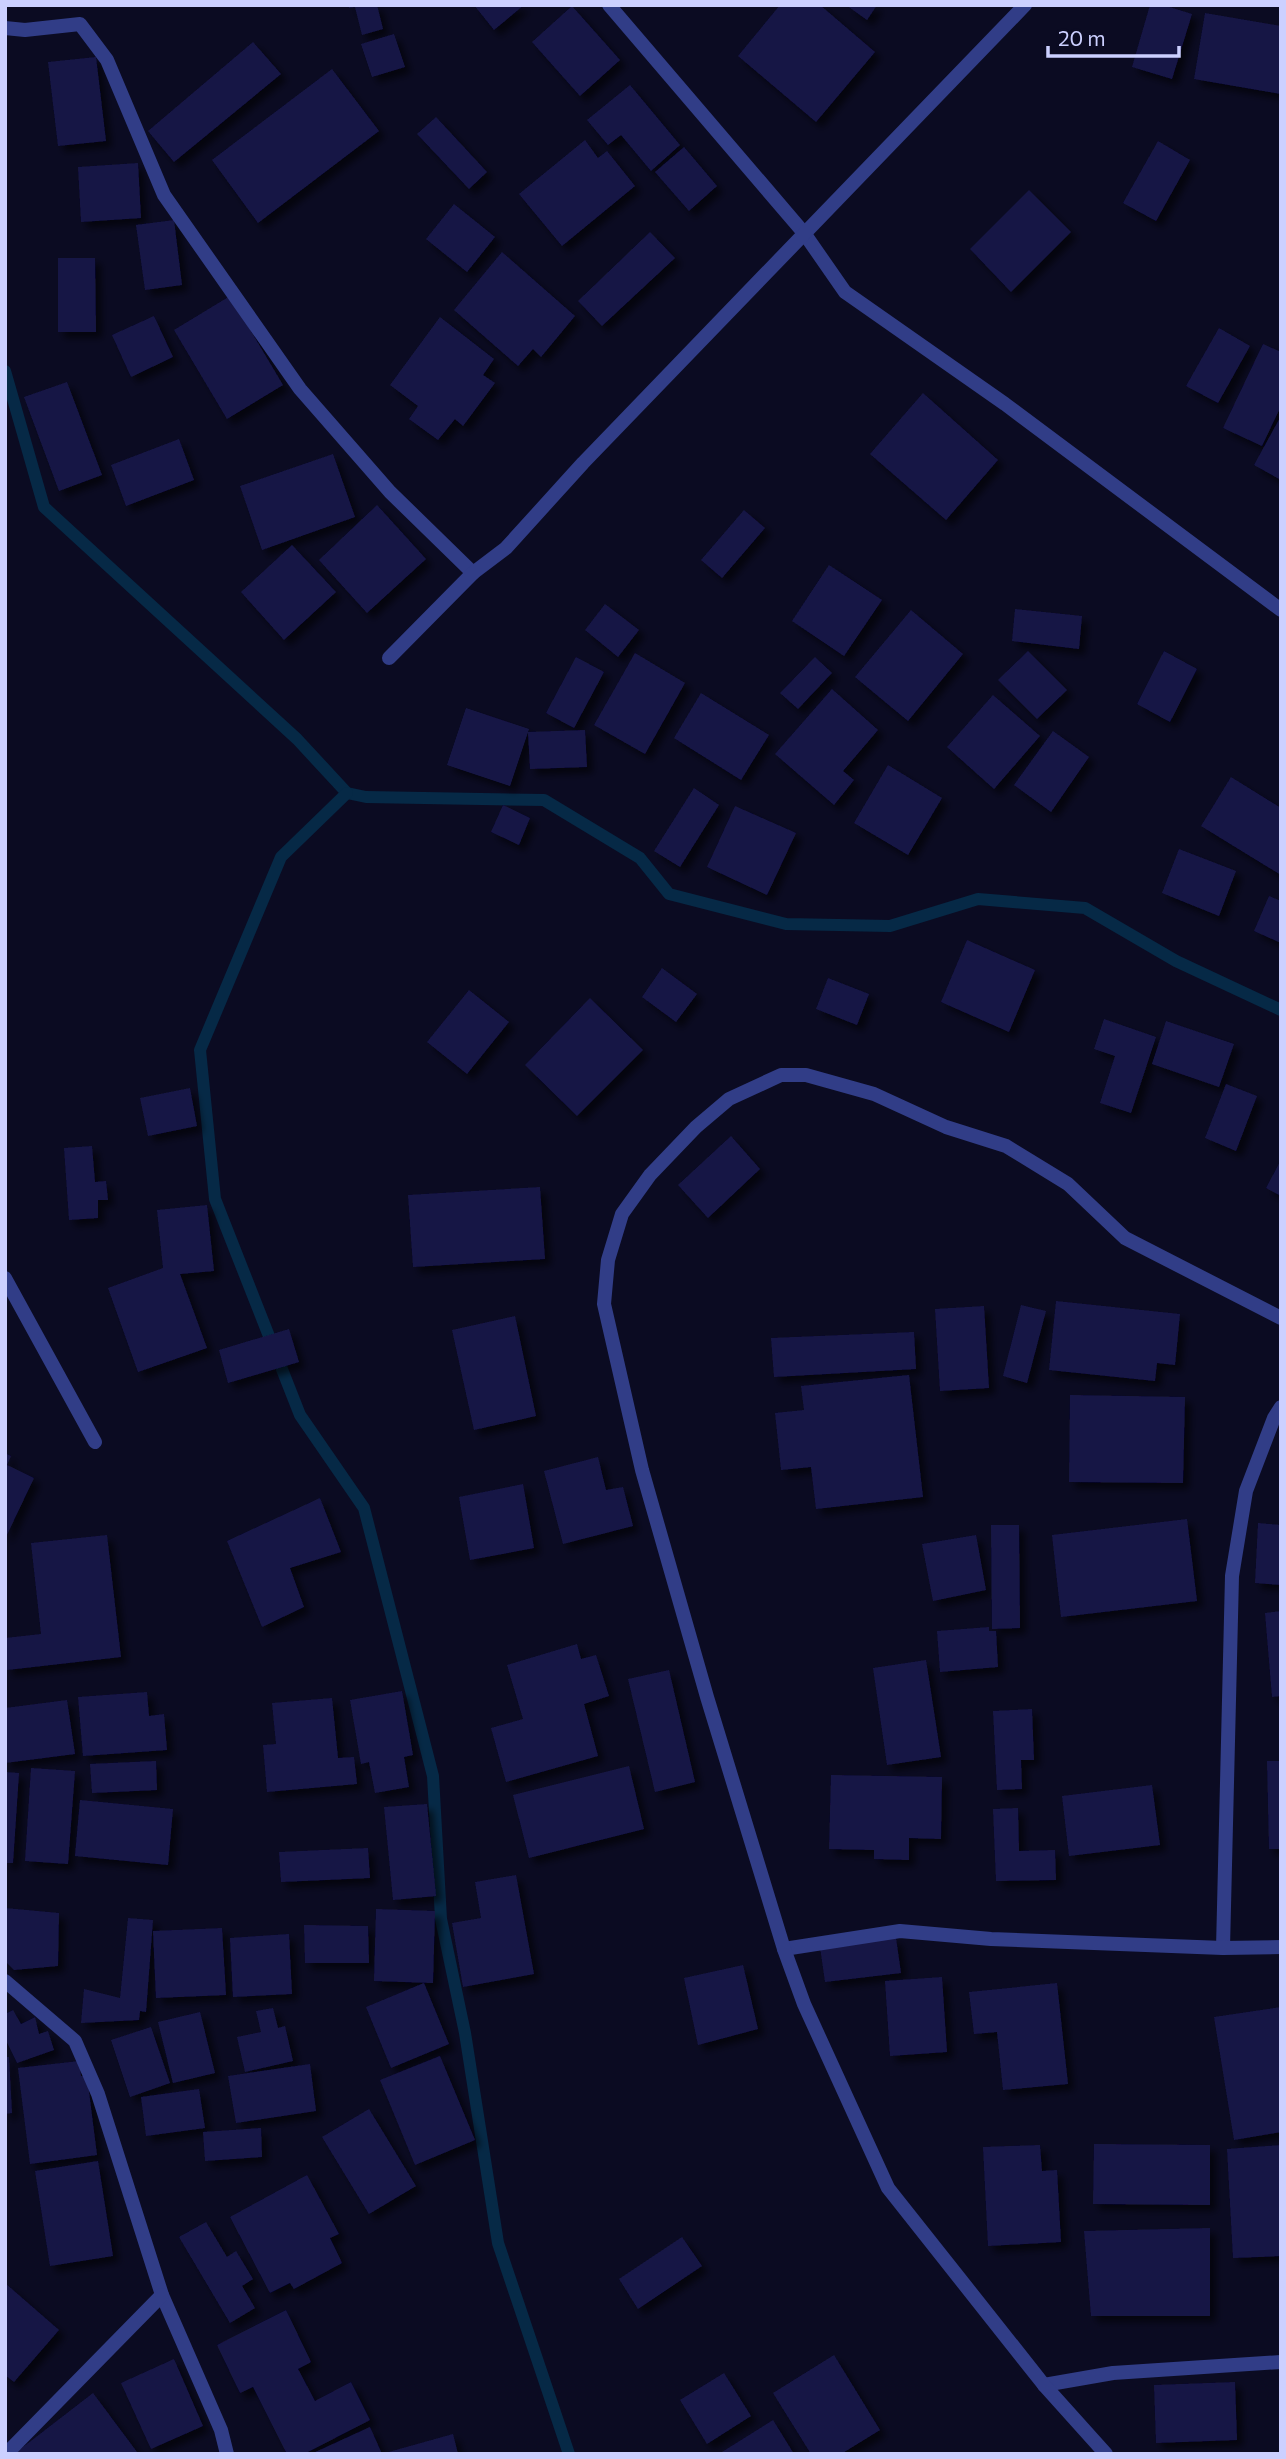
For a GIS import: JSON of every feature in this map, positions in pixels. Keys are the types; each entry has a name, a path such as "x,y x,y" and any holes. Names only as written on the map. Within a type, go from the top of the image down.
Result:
{"street":[{"path":"609,5 804,233 845,292 1004,404 1281,610"},
{"path":"389,658 473,573 506,548 583,463 1024,5"},
{"path":"5,28 25,30 80,24 107,60 164,195 300,389 390,492 473,573"},
{"path":"1106,2454 1044,2385 888,2188 804,2004 784,1949 707,1697 642,1470 604,1304 608,1260 622,1214 650,1175 696,1127 729,1099 781,1075 806,1075 874,1094 946,1126 1006,1146 1068,1184 1125,1238 1281,1318"},
{"path":"5,1278 95,1443"},
{"path":"1223,1948 1232,1576 1246,1491 1281,1407"},
{"path":"784,1949 900,1931 991,1939 1223,1948 1281,1947"},
{"path":"5,1981 75,2041 98,2094 162,2295 221,2430 227,2454"},
{"path":"6,2454 162,2295"},
{"path":"1044,2385 1113,2373 1281,2362"}],"building":[{"path":"348,5 377,5 383,29 362,35 355,7 349,8"},
{"path":"474,5 524,5 494,30"},
{"path":"780,5 820,5 875,52 816,122 738,56"},
{"path":"846,5 877,5 867,20"},
{"path":"1150,5 1163,5 1192,14 1172,79 1132,67"},
{"path":"572,6 620,60 580,96 532,42"},
{"path":"1205,13 1281,26 1281,94 1194,79"},
{"path":"394,34 405,67 372,77 361,44"},
{"path":"253,42 281,74 174,162 148,131"},
{"path":"96,57 106,141 58,146 48,62"},
{"path":"332,69 379,131 258,223 212,160"},
{"path":"630,85 680,145 651,171 621,135 608,145 587,120"},
{"path":"436,117 487,172 469,189 417,134"},
{"path":"585,140 598,158 607,151 635,186 562,246 519,194"},
{"path":"1158,141 1190,160 1156,221 1123,203"},
{"path":"684,147 717,186 689,211 655,172"},
{"path":"138,163 141,218 81,222 78,167"},
{"path":"1029,190 1071,232 1011,292 970,249"},
{"path":"454,204 495,237 467,272 426,239"},
{"path":"174,220 182,285 145,290 136,225"},
{"path":"650,232 675,258 602,326 578,301"},
{"path":"502,252 575,316 541,357 533,349 518,366 454,310"},
{"path":"58,258 95,258 96,332 58,332"},
{"path":"230,296 283,385 227,419 174,330"},
{"path":"154,316 173,357 131,377 112,335"},
{"path":"440,317 494,359 483,375 495,383 463,426 455,419 438,440 409,419 418,406 390,385"},
{"path":"1219,328 1250,346 1218,403 1186,386"},
{"path":"1263,344 1281,352 1281,406 1262,446 1223,428"},
{"path":"67,382 102,475 59,491 24,397"},
{"path":"923,393 998,460 946,520 870,454"},
{"path":"1281,416 1281,480 1254,465"},
{"path":"179,439 194,480 126,506 111,465"},
{"path":"333,454 355,517 262,550 240,486"},
{"path":"377,505 426,559 367,613 319,560"},
{"path":"744,510 765,528 722,578 701,560"},
{"path":"292,545 336,592 284,640 241,592"},
{"path":"829,565 882,600 844,656 792,621"},
{"path":"605,604 639,630 618,657 585,630"},
{"path":"1015,609 1082,616 1079,649 1012,641"},
{"path":"911,610 963,654 908,721 855,677"},
{"path":"1028,651 1067,690 1037,719 998,680"},
{"path":"1164,651 1197,669 1170,722 1137,704"},
{"path":"635,653 685,683 645,754 594,725"},
{"path":"576,657 604,672 574,728 546,713"},
{"path":"815,657 832,673 798,709 780,693"},
{"path":"832,689 878,730 843,771 854,780 834,805 775,754"},
{"path":"701,693 769,735 741,780 674,738"},
{"path":"993,695 1040,736 994,789 947,747"},
{"path":"466,708 529,729 510,786 447,765"},
{"path":"585,730 587,767 530,769 528,732"},
{"path":"1053,731 1089,757 1051,812 1014,785"},
{"path":"888,765 942,798 908,855 854,823"},
{"path":"1231,777 1281,808 1281,875 1201,826"},
{"path":"694,788 719,805 680,867 654,851"},
{"path":"503,805 530,818 519,845 491,832"},
{"path":"735,806 796,833 767,895 707,867"},
{"path":"1179,849 1236,871 1219,916 1162,893"},
{"path":"1269,896 1281,901 1281,943 1254,931"},
{"path":"967,940 1035,970 1009,1032 941,1002"},
{"path":"662,968 697,994 676,1022 642,997"},
{"path":"828,978 869,994 857,1025 816,1009"},
{"path":"469,990 509,1022 467,1074 427,1042"},
{"path":"590,998 643,1050 577,1116 525,1065"},
{"path":"1104,1019 1156,1037 1131,1113 1100,1103 1115,1056 1094,1049"},
{"path":"1166,1021 1234,1044 1219,1087 1152,1064"},
{"path":"1226,1084 1257,1096 1236,1151 1205,1138"},
{"path":"190,1088 197,1126 148,1136 140,1098"},
{"path":"731,1136 760,1169 708,1218 678,1185"},
{"path":"92,1146 95,1182 106,1181 108,1200 98,1200 98,1218 69,1220 64,1148"},
{"path":"1281,1160 1281,1196 1266,1188"},
{"path":"540,1187 545,1259 413,1267 408,1195"},
{"path":"207,1205 214,1271 180,1274 207,1348 138,1372 108,1288 163,1268 157,1210"},
{"path":"1056,1301 1180,1314 1175,1365 1157,1363 1155,1381 1049,1370"},
{"path":"1021,1305 1046,1311 1027,1383 1003,1376"},
{"path":"984,1306 989,1388 940,1391 935,1309"},
{"path":"515,1316 536,1416 474,1430 452,1330"},
{"path":"289,1329 299,1362 228,1383 219,1350"},
{"path":"914,1332 916,1369 774,1377 771,1338"},
{"path":"909,1375 923,1497 816,1509 811,1467 781,1470 775,1413 804,1410 801,1386"},
{"path":"1070,1395 1185,1397 1183,1483 1069,1482"},
{"path":"5,1453 11,1456 7,1465 34,1478 5,1539"},
{"path":"598,1457 606,1490 623,1487 633,1526 563,1544 544,1471"},
{"path":"523,1484 534,1548 470,1560 459,1497"},
{"path":"320,1498 341,1552 290,1568 304,1607 262,1627 227,1541"},
{"path":"1187,1519 1197,1601 1061,1617 1052,1535"},
{"path":"1258,1523 1281,1525 1281,1585 1255,1583"},
{"path":"991,1525 1019,1525 1020,1628 992,1629"},
{"path":"107,1535 121,1657 7,1670 5,1638 41,1634 31,1543"},
{"path":"976,1535 986,1590 933,1601 922,1544"},
{"path":"1281,1611 1281,1696 1272,1697 1265,1613"},
{"path":"989,1627 989,1631 996,1631 998,1667 940,1672 937,1631"},
{"path":"577,1644 581,1659 596,1655 609,1696 584,1704 598,1756 506,1782 491,1728 523,1719 507,1665"},
{"path":"926,1660 941,1757 887,1765 873,1668"},
{"path":"669,1670 695,1782 655,1792 628,1679"},
{"path":"402,1691 413,1755 404,1757 409,1787 375,1793 369,1762 361,1764 350,1700"},
{"path":"147,1692 149,1716 164,1714 167,1750 83,1756 78,1697"},
{"path":"332,1698 338,1758 354,1757 357,1784 267,1792 263,1745 276,1744 272,1703"},
{"path":"67,1700 75,1754 5,1763 5,1708"},
{"path":"1032,1709 1034,1760 1021,1760 1022,1789 997,1790 993,1711"},
{"path":"156,1761 157,1790 92,1793 90,1764"},
{"path":"1267,1761 1281,1761 1281,1849 1269,1849"},
{"path":"629,1766 644,1829 529,1858 513,1795"},
{"path":"31,1768 75,1771 68,1864 25,1861"},
{"path":"5,1772 19,1773 13,1863 5,1863"},
{"path":"831,1775 942,1777 941,1839 909,1838 909,1860 874,1859 874,1850 829,1849"},
{"path":"1152,1785 1160,1845 1069,1856 1062,1796"},
{"path":"80,1800 173,1809 168,1865 75,1856"},
{"path":"427,1804 436,1896 393,1900 384,1807"},
{"path":"1018,1808 1019,1851 1055,1850 1056,1880 996,1881 993,1809"},
{"path":"368,1848 370,1878 281,1882 279,1852"},
{"path":"516,1875 534,1974 463,1987 452,1923 481,1918 475,1882"},
{"path":"5,1908 59,1913 58,1966 14,1970 5,1961"},
{"path":"376,1909 435,1911 433,1983 374,1981"},
{"path":"128,1918 153,1920 146,2012 140,2011 139,2020 81,2023 84,1989 120,1998"},
{"path":"304,1925 368,1926 369,1963 305,1963"},
{"path":"222,1928 226,1995 156,1998 153,1931"},
{"path":"289,1934 292,1994 233,1997 230,1938"},
{"path":"896,1938 901,1973 825,1982 820,1947"},
{"path":"743,1965 758,2029 698,2045 684,1978"},
{"path":"942,1977 947,2052 890,2056 885,1981"},
{"path":"424,1983 449,2044 391,2068 366,2007"},
{"path":"1057,1983 1068,2084 1003,2090 997,2032 974,2034 969,1992"},
{"path":"1281,2007 1281,2132 1234,2140 1214,2017"},
{"path":"273,2008 278,2028 285,2026 293,2061 245,2072 237,2037 261,2032 256,2011"},
{"path":"13,2010 21,2024 35,2017 39,2034 48,2031 54,2050 17,2063 5,2038 5,2014"},
{"path":"200,2012 215,2073 173,2083 158,2022"},
{"path":"151,2027 170,2083 130,2097 111,2040"},
{"path":"440,2056 475,2140 415,2165 380,2080"},
{"path":"5,2057 9,2057 12,2113 5,2114"},
{"path":"79,2061 81,2076 87,2076 97,2155 30,2164 18,2068"},
{"path":"310,2064 316,2111 236,2123 228,2076"},
{"path":"199,2089 205,2128 146,2136 141,2097"},
{"path":"369,2109 416,2186 369,2214 322,2137"},
{"path":"261,2128 262,2157 205,2161 203,2132"},
{"path":"1094,2144 1210,2145 1210,2205 1093,2204"},
{"path":"1040,2145 1042,2171 1057,2170 1061,2242 988,2246 983,2147"},
{"path":"1281,2145 1281,2256 1233,2258 1227,2149"},
{"path":"98,2161 113,2256 50,2266 35,2171"},
{"path":"307,2175 339,2234 330,2238 342,2263 294,2289 290,2283 270,2293 230,2217"},
{"path":"206,2222 227,2257 236,2251 253,2279 242,2286 255,2308 230,2323 179,2237"},
{"path":"1210,2228 1210,2316 1091,2316 1084,2231"},
{"path":"682,2237 702,2266 638,2309 619,2279"},
{"path":"5,2283 59,2330 14,2382 5,2375"},
{"path":"286,2310 311,2362 298,2369 315,2401 351,2382 370,2420 304,2454 287,2454 253,2387 240,2393 217,2345"},
{"path":"834,2355 880,2430 841,2454 811,2454 773,2393"},
{"path":"174,2359 203,2426 151,2449 121,2383"},
{"path":"724,2373 751,2416 707,2444 680,2400"},
{"path":"1235,2382 1237,2440 1156,2443 1154,2385"},
{"path":"93,2393 137,2452 14,2454"},
{"path":"773,2420 794,2454 723,2454 722,2452"},
{"path":"370,2427 382,2454 311,2454"},
{"path":"453,2434 458,2454 385,2454 385,2453"}],"waterway":[{"path":"5,371 44,507 297,739 347,793 366,797 544,800 640,858 669,894 786,924 890,926 978,899 1085,908 1176,961 1281,1010"},
{"path":"347,793 281,857 200,1050 215,1199 300,1415 364,1508 433,1776 441,1919 465,2033 498,2243 569,2454"}]}
